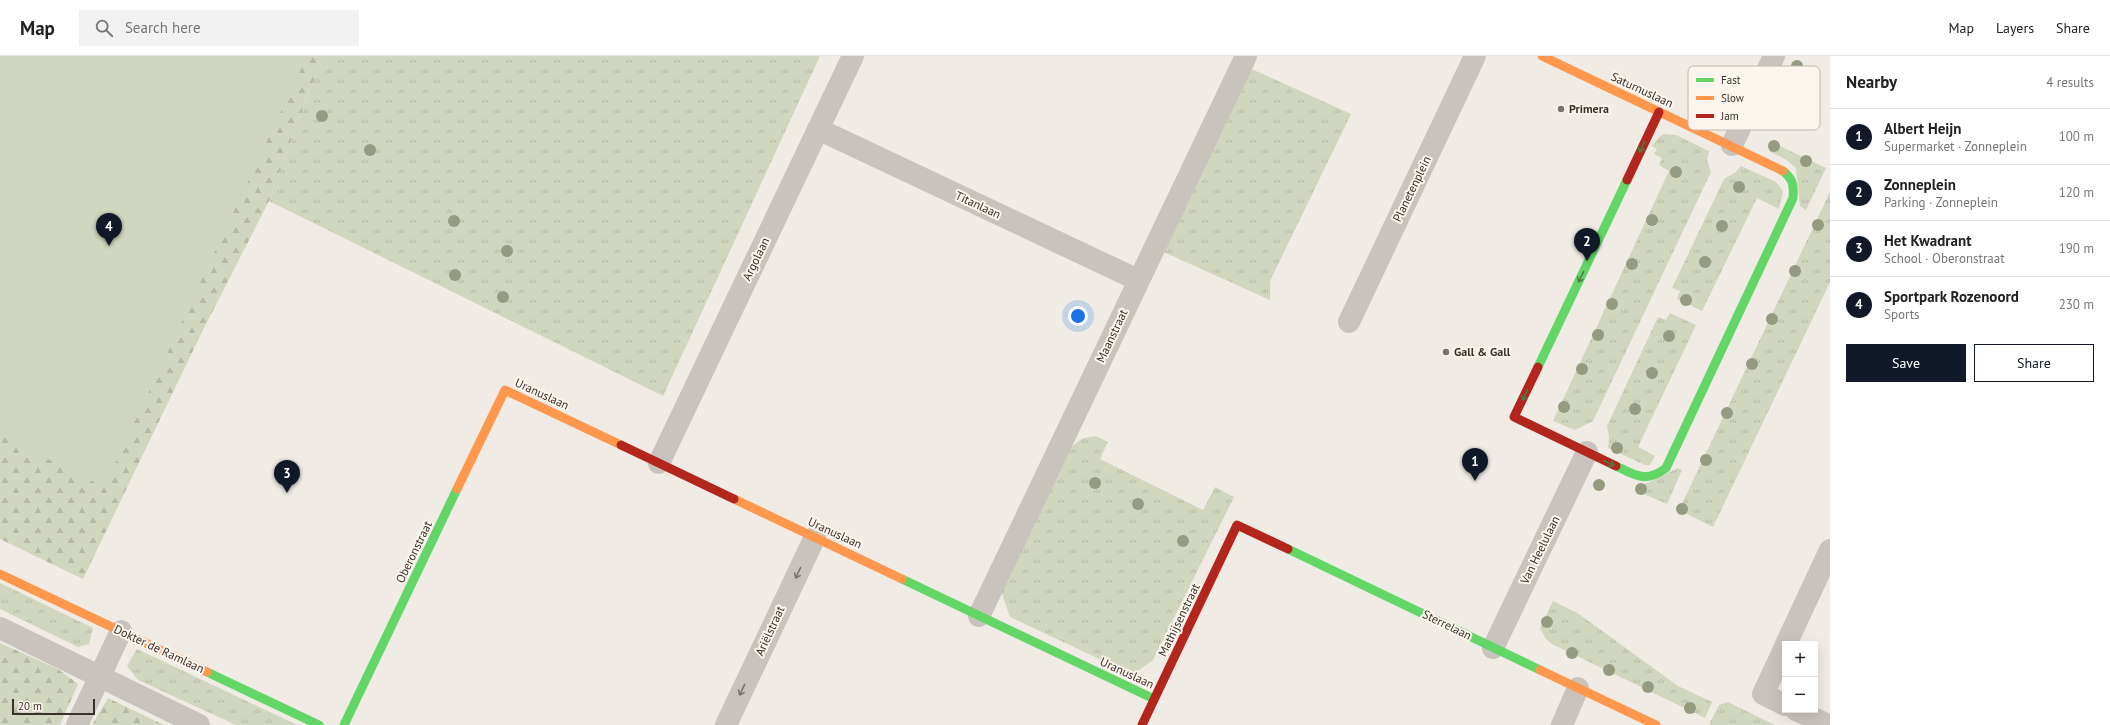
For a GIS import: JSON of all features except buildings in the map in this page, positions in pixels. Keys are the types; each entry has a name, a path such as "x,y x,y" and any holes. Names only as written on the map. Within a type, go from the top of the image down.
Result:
{"street":[{"name":"Argolaan","path":"658,463 853,56"},
{"name":"Maanstraat","path":"979,616 1246,56"},
{"name":"Planetenplein","path":"1349,322 1475,56"},
{"name":"Saturnuslaan","path":"1542,56 1688,125"},
{"path":"1769,66 1774,56"},
{"name":"Saturnuslaan","path":"1659,112 1514,417 1634,475 1645,478 1654,477 1666,468 1793,198 1794,185 1791,178 1783,171 1699,130"},
{"name":"Titanlaan","path":"818,129 1138,280"},
{"path":"1732,145 1739,130"},
{"name":"Uranuslaan","path":"505,390 1154,699"},
{"name":"Oberonstraat","path":"344,725 505,390"},
{"name":"Van Heelulaan","path":"1494,648 1587,452"},
{"name":"Sterrelaan","path":"1237,525 1656,725"},
{"name":"Mathijsenstraat","path":"1142,725 1237,525"},
{"name":"Ariëlstraat","path":"726,725 815,537"},
{"path":"1787,641 1830,550"},
{"name":"Dokter de Ramlaan","path":"0,574 318,725"},
{"path":"0,628 199,725"},
{"path":"77,725 121,631"},
{"path":"1782,653 1763,694 1782,704"},
{"path":"1562,725 1578,688"},
{"path":"1804,713 1827,722"}],"green space":[{"path":"0,56 307,56 104,487 0,435"},
{"path":"293,56 325,56 308,94 269,201 202,332 83,579 0,539 0,421"},
{"path":"325,56 820,56 663,396 269,201 308,94"},
{"path":"1245,66 1351,114 1270,281 1270,300 1157,249"},
{"path":"1664,134 1676,135 1709,151 1707,160 1711,172 1593,421 1575,430 1553,421 1669,171 1659,165 1662,158 1654,154 1657,149 1652,146 1659,137"},
{"path":"1773,143 1826,168 1806,210 1800,206 1796,168 1785,159 1769,151"},
{"path":"1741,166 1776,182 1783,191 1779,209 1757,198 1702,311 1677,299 1680,291 1672,288 1724,179 1736,172"},
{"path":"1830,192 1830,282 1713,527 1679,510"},
{"path":"1670,313 1696,325 1638,447 1655,456 1650,465 1645,465 1608,448 1609,437 1607,426 1658,317 1666,320"},
{"path":"1096,436 1108,442 1100,459 1203,510 1215,487 1234,497 1153,660 1135,673 1129,673 1010,617 1001,591 1070,448 1083,438"},
{"path":"1678,468 1682,470 1667,504 1637,491 1639,487"},
{"path":"0,583 93,628 89,644 78,647 0,609"},
{"path":"1553,601 1579,614 1678,686 1712,702 1705,718 1552,644 1546,639 1540,628"},
{"path":"0,643 58,669 78,684 60,725 0,725"},
{"path":"137,649 297,725 236,725 138,680 127,666"},
{"path":"108,698 164,725 92,725"},
{"path":"1728,702 1775,725 1709,725 1719,705"}],"traffic: fast":[{"path":"1616,466 1629,473 1647,477 1659,473 1666,468 1793,198 1792,183 1783,171"},
{"path":"1538,367 1627,180"},
{"path":"344,725 457,489"},
{"path":"1288,549 1540,670"},
{"path":"902,579 1154,699"},
{"path":"207,672 319,725"}],"traffic: slow":[{"path":"1542,56 1688,126"},
{"path":"1697,130 1783,171"},
{"path":"457,489 505,390 621,445"},
{"path":"734,499 902,579"},
{"path":"0,574 207,672"},
{"path":"1540,670 1656,725"}],"traffic: jam":[{"path":"1627,180 1659,112"},
{"path":"1538,367 1514,417 1616,466"},
{"path":"621,445 734,499"},
{"path":"1142,725 1237,525 1288,549"}],"place":[{"name":"Primera","path":"1561,109"},
{"name":"Sportpark Rozenoord","path":"109,246"},
{"name":"Zonneplein","path":"1587,261"},
{"name":"Gall & Gall","path":"1446,352"},
{"name":"Albert Heijn","path":"1475,481"},
{"name":"Het Kwadrant","path":"287,493"}]}
